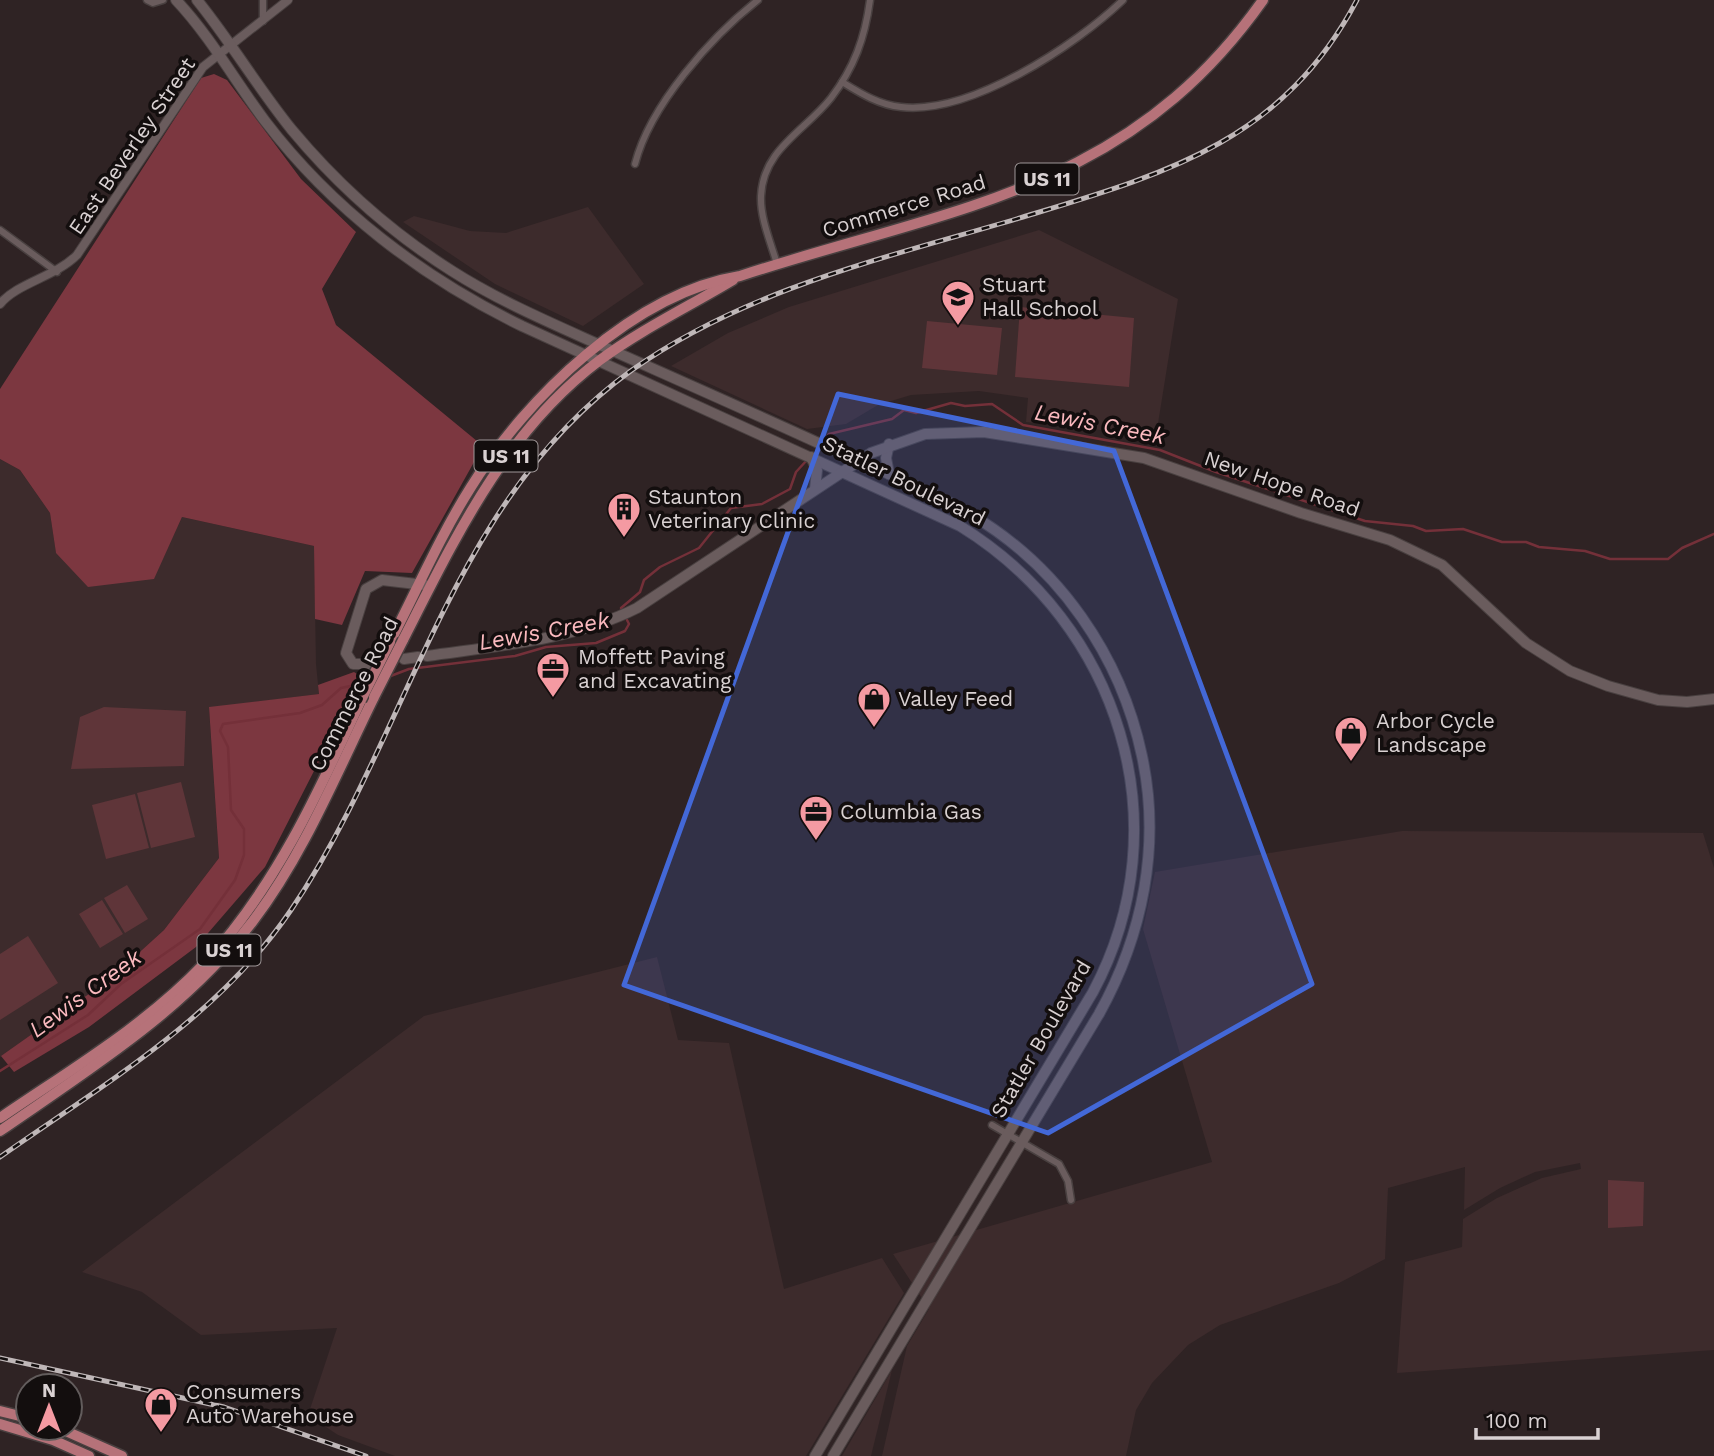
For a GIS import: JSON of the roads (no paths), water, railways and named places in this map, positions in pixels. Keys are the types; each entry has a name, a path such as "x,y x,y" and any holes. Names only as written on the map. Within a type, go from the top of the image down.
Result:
{"main road":[{"name":"Statler Boulevard","path":"176,0 265,120 299,161 386,242 476,303 960,526 997,551 1028,577 1062,616 1091,660 1111,705 1124,746 1132,792 1134,837 1130,878 1119,931 1093,992 815,1456"},
{"name":"Statler Boulevard","path":"198,0 301,139 346,188 397,231 488,292 889,474 982,521 1028,556 1055,583 1086,622 1110,663 1129,707 1143,761 1149,806 1149,846 1143,900 1133,939 1105,1004 833,1456"},
{"name":"Commerce Road","path":"0,1118 141,1020 218,949 253,904 280,860 390,642 424,585 498,468 593,359 601,345 640,316 712,281 740,276 998,199 1100,152 1146,121 1193,81 1234,39 1263,0"},
{"name":"Commerce Road","path":"593,359 613,351 740,276"},
{"name":"New Hope Road","path":"404,659 564,633 625,614 815,489 838,469 890,444 933,433 975,431 1076,445 1153,460 1423,554 1455,576 1532,648 1584,677 1665,701 1714,698"},
{"path":"889,474 886,458 890,444"},
{"path":"810,457 816,465 815,489"},
{"path":"370,664 353,664 346,653 366,589 382,580 424,585"},
{"name":"Commerce Road","path":"0,1130 152,1024 185,996 231,949 267,902 290,865 403,640 424,585"},
{"path":"0,1424 53,1440 89,1456"},
{"path":"84,1439 122,1456"}],"street":[{"path":"147,0 153,3 163,0"},
{"path":"263,0 263,20"},
{"name":"East Beverley Street","path":"0,304 13,292 57,272 93,237 132,169 197,75 230,43 288,0"},
{"path":"635,164 640,142 692,67 728,27 758,0"},
{"path":"777,264 762,208 766,172 777,151 821,109 842,82 860,50 870,0"},
{"path":"842,82 893,106 934,106 996,85 1033,67 1086,32 1123,0"},
{"path":"0,230 57,272"},
{"path":"992,1125 1059,1164 1065,1171 1071,1200"}],"waterway":[{"name":"Lewis Creek","path":"823,442 829,434 892,419 904,410 916,413 951,403 965,406 992,404 1023,425 1160,450 1216,472 1365,521 1413,526 1426,531 1463,529 1502,542 1526,542 1539,547 1585,551 1610,559 1668,559 1682,548 1714,534"},
{"name":"Lewis Creek","path":"622,610 621,608 640,592 644,580 660,567 699,548 731,508 762,504 790,489 796,472 807,460"},
{"name":"Lewis Creek","path":"388,677 409,669 515,656 546,647 596,643 625,631 629,624 625,616"},
{"name":"Lewis Creek","path":"0,1071 88,1015 121,984 200,929 235,880 244,855 244,829 231,810 228,747 220,731 223,724 300,713 322,705 341,688 365,683"}],"railway":[{"path":"0,1157 157,1047 229,984 262,949 291,910 333,841 475,551 518,485 570,424 632,370 723,317 771,296 871,261 1125,185 1215,146 1256,120 1293,88 1327,48 1357,0"},
{"path":"0,1358 224,1407 366,1456"}],"place":[{"name":"Stuart Hall School","path":"958,327"},
{"name":"Staunton Veterinary Clinic","path":"624,539"},
{"name":"Moffett Paving and Excavating","path":"553,699"},
{"name":"Valley Feed","path":"874,729"},
{"name":"Arbor Cycle Landscape","path":"1351,763"},
{"name":"Columbia Gas","path":"816,842"},
{"name":"Consumers Auto Warehouse","path":"161,1434"}]}
